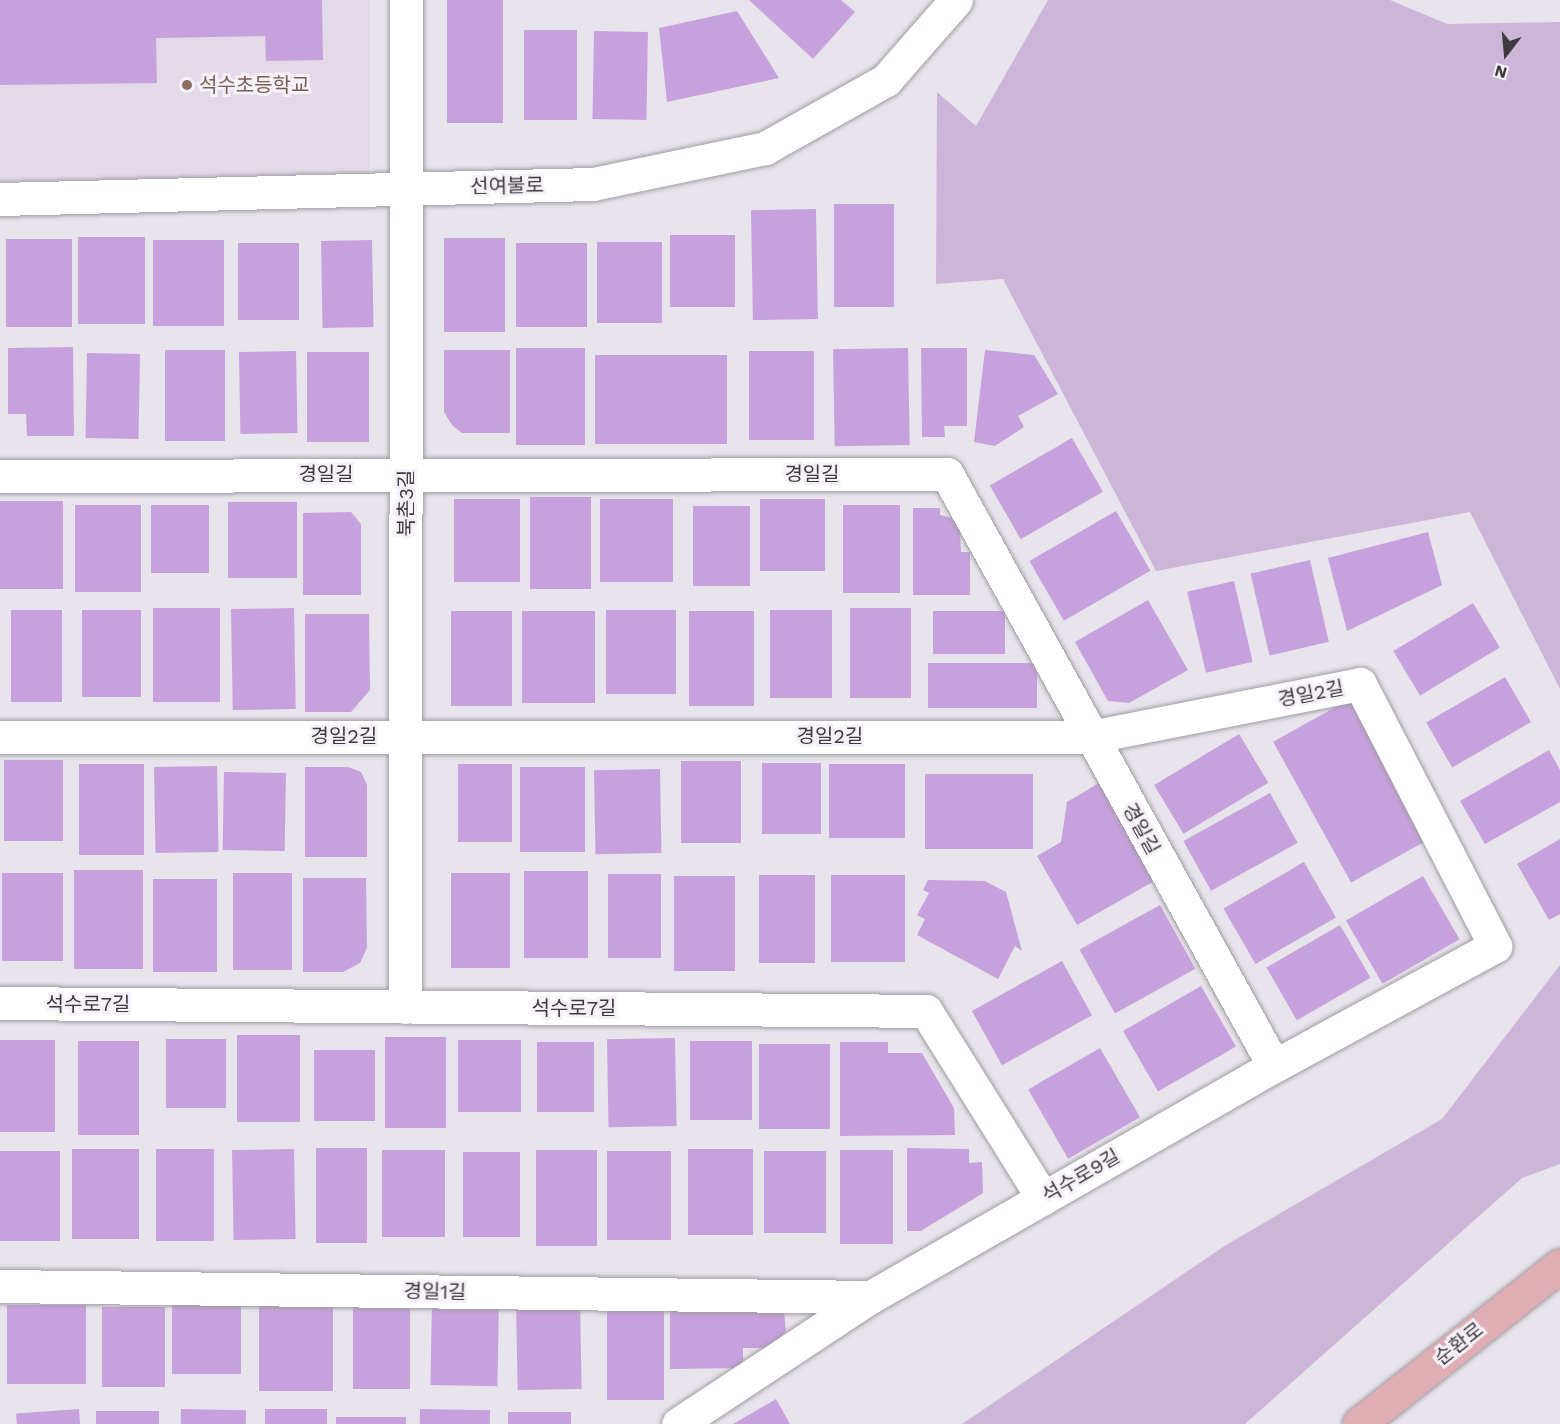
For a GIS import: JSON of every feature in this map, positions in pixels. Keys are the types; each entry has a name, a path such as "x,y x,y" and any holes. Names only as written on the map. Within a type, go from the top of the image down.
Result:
{"main road":[{"name":"순환로","path":"1359,1424 1560,1265"}],"street":[{"name":"북촌3길","path":"405,1007 406,0"},
{"name":"선여불로","path":"0,199 593,184 765,147 886,80 956,0"},
{"name":"경일길","path":"0,476 406,473 947,474 1090,737 1274,1066"},
{"name":"경일2길","path":"0,737 1090,737 1359,684 1495,946"},
{"name":"석수로9길","path":"678,1424 870,1297 1274,1066 1495,946"},
{"name":"석수로7길","path":"0,1003 926,1011 1043,1198"},
{"name":"경일1길","path":"0,1287 870,1297"}],"shaded area":[{"name":"석수초등학교","path":"0,0 370,0 370,181 0,181"},
{"path":"1048,0 1390,0 1447,24 1560,22 1560,689 1470,512 1156,571 1003,279 936,284 937,92 976,126"},
{"path":"1560,965 1560,1164 1522,1178 1245,1424 962,1424 1226,1245 1442,1119"}],"building":[{"path":"0,0 322,0 323,60 266,61 265,36 156,38 157,83 0,85"},
{"path":"447,0 503,0 503,123 447,123"},
{"path":"749,0 841,0 855,12 813,59"},
{"path":"737,11 779,78 667,102 659,28"},
{"path":"524,30 577,30 577,120 524,120"},
{"path":"594,31 648,32 646,120 592,119"},
{"path":"834,204 894,204 894,307 834,307"},
{"path":"816,209 818,319 753,320 751,210"},
{"path":"670,235 735,235 735,307 670,307"},
{"path":"78,237 145,237 145,324 78,324"},
{"path":"444,238 505,238 505,332 444,332"},
{"path":"6,239 72,239 72,327 6,327"},
{"path":"153,240 224,240 224,326 153,326"},
{"path":"372,240 374,327 323,328 321,241"},
{"path":"597,242 662,242 662,323 597,323"},
{"path":"238,243 299,243 299,320 238,320"},
{"path":"516,243 587,243 587,327 516,327"},
{"path":"73,347 74,436 27,436 26,414 8,414 8,348"},
{"path":"516,348 585,348 585,445 516,445"},
{"path":"908,348 910,445 835,446 833,349"},
{"path":"921,348 967,348 967,426 944,426 945,437 922,437"},
{"path":"165,350 225,350 225,441 165,441"},
{"path":"444,350 510,350 510,433 462,433 452,425 444,412"},
{"path":"985,350 1034,355 1058,394 1018,416 1024,427 995,446 974,442"},
{"path":"296,351 297,433 240,434 239,352"},
{"path":"749,351 814,351 814,440 749,440"},
{"path":"307,352 369,352 369,442 307,442"},
{"path":"87,353 140,354 139,439 86,438"},
{"path":"595,355 727,355 727,444 595,444"},
{"path":"1072,438 1103,492 1021,539 990,486"},
{"path":"530,497 591,497 591,589 530,589"},
{"path":"454,499 520,499 520,582 454,582"},
{"path":"600,499 673,499 673,582 600,582"},
{"path":"760,499 825,499 825,571 760,571"},
{"path":"0,501 63,501 63,589 0,589"},
{"path":"228,502 297,502 297,578 228,578"},
{"path":"75,505 141,505 141,592 75,592"},
{"path":"151,505 209,505 209,573 151,573"},
{"path":"843,505 900,505 900,593 843,593"},
{"path":"693,506 750,506 750,586 693,586"},
{"path":"913,508 940,508 940,515 953,518 960,530 961,552 970,552 970,595 913,595"},
{"path":"1116,511 1150,571 1064,621 1029,561"},
{"path":"351,512 361,524 361,595 303,595 303,513"},
{"path":"1428,532 1442,585 1347,631 1328,558"},
{"path":"1310,560 1329,642 1269,656 1251,574"},
{"path":"1234,581 1253,662 1206,673 1187,592"},
{"path":"1148,600 1188,670 1129,703 1108,701 1075,642"},
{"path":"1473,603 1500,648 1420,695 1393,651"},
{"path":"153,608 220,608 220,702 153,702"},
{"path":"294,608 296,709 233,710 231,609"},
{"path":"850,608 911,608 911,698 850,698"},
{"path":"11,610 62,610 62,702 11,702"},
{"path":"82,610 141,610 141,697 82,697"},
{"path":"606,610 676,610 676,694 606,694"},
{"path":"770,610 832,610 832,698 770,698"},
{"path":"451,611 512,611 512,706 451,706"},
{"path":"522,611 595,611 595,703 522,703"},
{"path":"689,611 754,611 754,706 689,706"},
{"path":"933,611 1005,611 1005,654 933,654"},
{"path":"305,614 369,614 370,690 351,712 305,712"},
{"path":"928,663 1037,663 1037,708 928,708"},
{"path":"1505,677 1531,722 1452,768 1426,722"},
{"path":"1350,699 1428,840 1351,882 1273,742"},
{"path":"1239,734 1268,783 1183,834 1154,785"},
{"path":"1549,750 1560,770 1560,802 1485,844 1460,801"},
{"path":"4,760 63,760 63,841 4,841"},
{"path":"681,761 741,761 741,843 681,843"},
{"path":"762,763 821,763 821,834 762,834"},
{"path":"79,764 144,764 144,855 79,855"},
{"path":"458,764 512,764 512,842 458,842"},
{"path":"829,764 905,764 905,838 829,838"},
{"path":"217,766 219,852 156,853 154,767"},
{"path":"305,767 348,767 361,772 367,785 367,857 305,857"},
{"path":"520,767 585,767 585,852 520,852"},
{"path":"660,769 661,853 595,854 594,770"},
{"path":"224,772 286,773 285,851 223,850"},
{"path":"925,774 1033,774 1033,849 925,849"},
{"path":"1099,783 1156,880 1077,925 1037,856 1061,842 1067,802"},
{"path":"1270,793 1298,843 1211,891 1183,841"},
{"path":"1560,839 1560,914 1549,920 1517,864"},
{"path":"1304,862 1336,917 1255,964 1223,908"},
{"path":"74,870 143,870 143,969 74,969"},
{"path":"524,871 588,871 588,958 524,958"},
{"path":"2,873 63,873 63,961 2,961"},
{"path":"233,873 292,873 292,970 233,970"},
{"path":"451,873 510,873 510,968 451,968"},
{"path":"608,874 661,874 661,958 608,958"},
{"path":"759,875 815,875 815,963 759,963"},
{"path":"831,875 905,875 905,962 831,962"},
{"path":"674,876 735,876 735,971 674,971"},
{"path":"1423,876 1460,939 1382,984 1346,921"},
{"path":"303,878 366,878 367,948 360,963 343,972 303,972"},
{"path":"153,879 217,879 217,972 153,972"},
{"path":"928,880 985,881 1006,892 1022,951 1015,946 998,979 917,935 925,919 917,915 929,893 923,890"},
{"path":"1160,905 1195,969 1115,1013 1080,950"},
{"path":"1340,925 1370,978 1297,1020 1266,968"},
{"path":"1062,961 1092,1015 1002,1065 972,1011"},
{"path":"1201,986 1236,1047 1158,1092 1123,1031"},
{"path":"237,1035 300,1035 300,1122 237,1122"},
{"path":"385,1037 446,1037 446,1128 385,1128"},
{"path":"675,1038 677,1126 609,1127 607,1039"},
{"path":"166,1039 226,1039 226,1108 166,1108"},
{"path":"0,1040 55,1040 55,1132 0,1132"},
{"path":"458,1040 521,1040 521,1112 458,1112"},
{"path":"78,1041 139,1041 139,1135 78,1135"},
{"path":"690,1041 752,1041 752,1120 690,1120"},
{"path":"537,1042 594,1042 594,1112 537,1112"},
{"path":"840,1042 888,1042 888,1053 922,1053 954,1108 955,1135 840,1136"},
{"path":"759,1044 830,1044 830,1129 759,1129"},
{"path":"1100,1048 1140,1117 1068,1159 1028,1090"},
{"path":"314,1050 375,1050 375,1121 314,1121"},
{"path":"316,1148 367,1148 367,1243 316,1243"},
{"path":"907,1148 969,1149 969,1163 982,1162 983,1193 921,1231 907,1231"},
{"path":"72,1149 139,1149 139,1239 72,1239"},
{"path":"156,1149 214,1149 214,1241 156,1241"},
{"path":"294,1149 296,1239 234,1240 232,1150"},
{"path":"688,1149 753,1149 753,1235 688,1235"},
{"path":"382,1150 445,1150 445,1237 382,1237"},
{"path":"536,1150 597,1150 597,1246 536,1246"},
{"path":"840,1150 893,1150 893,1244 840,1244"},
{"path":"0,1151 60,1151 60,1241 0,1241"},
{"path":"607,1151 671,1151 671,1240 607,1240"},
{"path":"764,1151 826,1151 826,1233 764,1233"},
{"path":"463,1152 520,1152 520,1237 463,1237"},
{"path":"432,1297 499,1298 497,1386 430,1385"},
{"path":"580,1297 582,1389 518,1390 516,1298"},
{"path":"607,1298 664,1298 664,1400 607,1400"},
{"path":"670,1299 784,1312 786,1331 772,1348 743,1348 743,1368 670,1369"},
{"path":"259,1300 333,1300 333,1391 259,1391"},
{"path":"172,1301 241,1301 241,1374 172,1374"},
{"path":"353,1304 410,1304 410,1389 353,1389"},
{"path":"7,1305 86,1305 86,1384 7,1384"},
{"path":"102,1307 165,1307 165,1387 102,1387"},
{"path":"776,1399 790,1424 733,1424"},
{"path":"79,1409 80,1424 17,1424 16,1413"},
{"path":"181,1409 246,1410 246,1424 181,1424"},
{"path":"265,1409 327,1409 327,1424 265,1424"},
{"path":"420,1409 490,1410 490,1424 420,1424"},
{"path":"96,1411 159,1411 159,1424 96,1424"},
{"path":"508,1412 571,1412 571,1424 508,1424"},
{"path":"336,1417 406,1417 406,1424 336,1424"}],"place":[{"name":"석수초등학교","path":"187,85"}]}
